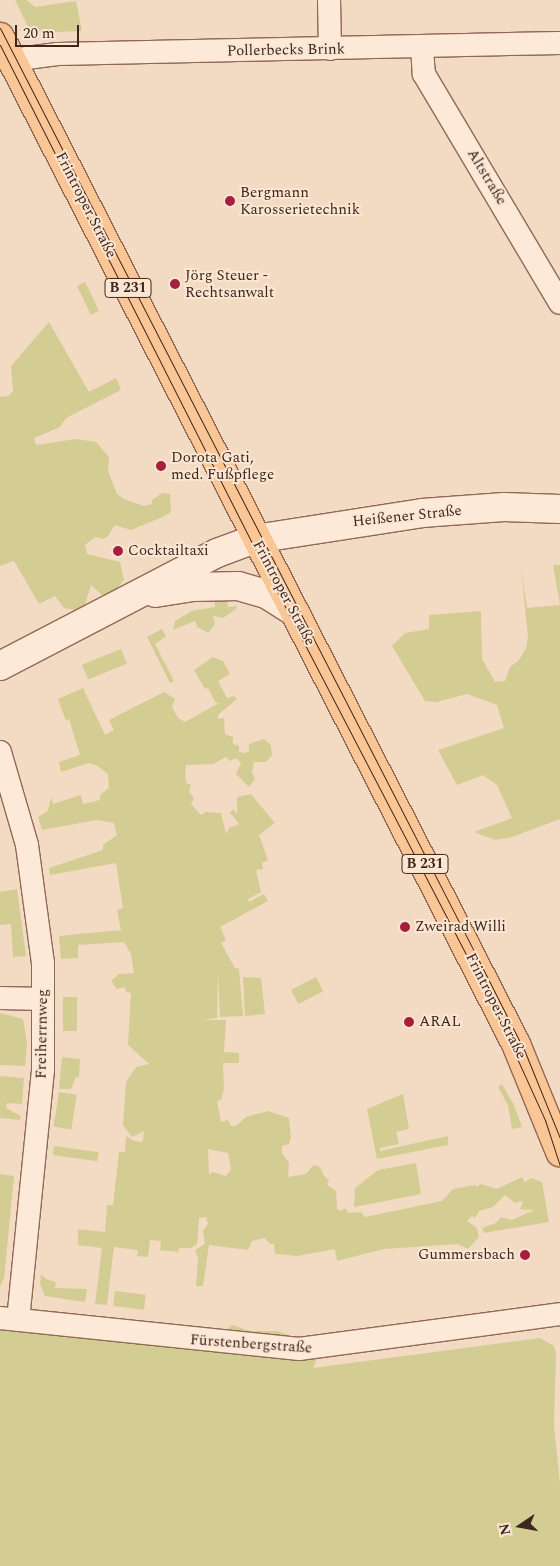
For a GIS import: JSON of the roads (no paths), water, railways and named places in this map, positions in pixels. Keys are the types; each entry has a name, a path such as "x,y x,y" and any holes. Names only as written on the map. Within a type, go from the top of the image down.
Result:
{"main road":[{"name":"Frintroper Straße","path":"6,49 255,539 295,612 520,1052 560,1152"}],"street":[{"path":"329,0 330,49"},
{"name":"Pollerbecks Brink","path":"6,49 58,54 422,48 560,42"},
{"name":"Altstraße","path":"422,48 424,74 560,303"},
{"name":"Heißener Straße","path":"120,603 217,552 255,539 422,512 504,507 560,510"},
{"path":"0,666 120,603 147,594 228,586 266,594 295,612"},
{"name":"Freiherrnweg","path":"0,752 20,814 34,880 42,939 43,998 43,1070 9,1319"},
{"path":"0,998 43,998"},
{"name":"Fürstenbergstraße","path":"9,1319 209,1342 299,1349 560,1314"}],"tram line":[{"path":"0,28 525,1052 560,1138"},
{"path":"0,45 251,541 496,1012 545,1120 560,1166"}],"place":[{"name":"Bergmann Karosserietechnik","path":"230,201"},
{"name":"Jörg Steuer - Rechtsanwalt","path":"175,284"},
{"name":"Dorota Gati, med. Fußpflege","path":"161,466"},
{"name":"Cocktailtaxi","path":"118,551"},
{"name":"Zweirad Willi","path":"405,927"},
{"name":"ARAL","path":"409,1022"},
{"name":"Gummersbach","path":"525,1255"}]}
